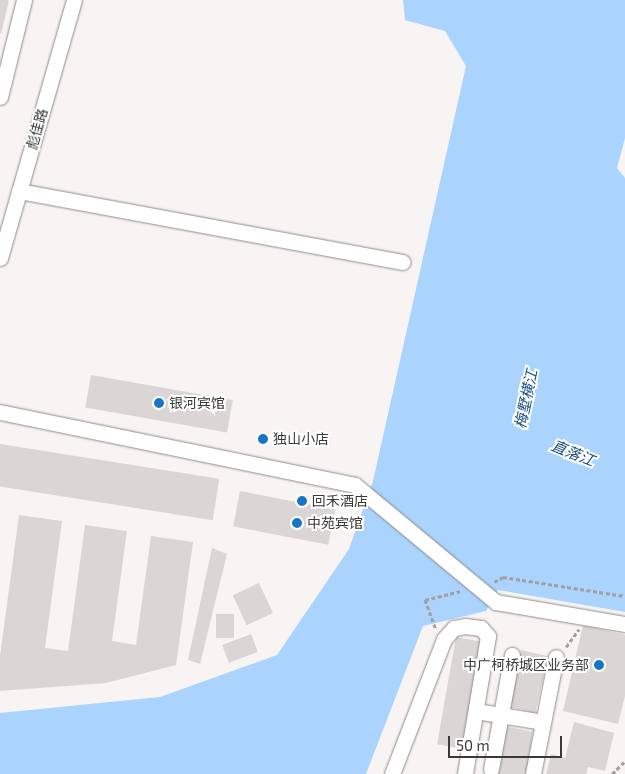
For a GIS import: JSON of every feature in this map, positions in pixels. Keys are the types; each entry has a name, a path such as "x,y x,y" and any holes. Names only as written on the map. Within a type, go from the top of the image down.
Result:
{"street":[{"path":"0,97 24,0"},
{"name":"彪佳路","path":"0,258 74,0"},
{"path":"19,191 402,262"},
{"path":"0,412 355,485 496,602 582,615 625,624"},
{"path":"392,774 444,638 454,628 481,628 488,636 465,774"},
{"path":"490,769 512,655"},
{"path":"533,774 556,657"},
{"path":"476,711 543,722"},
{"path":"470,741 495,746"}],"path":[{"path":"556,657 578,633 582,615"},
{"path":"612,774 625,760"}],"water":[{"path":"403,0 625,0 625,138 617,168 625,178 625,612 498,590 486,611 423,626 366,774 0,774 0,713 160,697 277,655 349,549 373,481 466,66 445,31 405,20"}],"building":[{"path":"0,0 9,0 1,34 0,34"},
{"name":"银河宾馆","path":"91,375 233,400 227,433 85,407"},
{"path":"0,444 219,479 213,520 0,487"},
{"path":"240,491 335,510 328,545 233,526"},
{"path":"19,515 62,521 45,648 68,651 85,525 127,531 112,641 136,645 151,536 193,542 176,665 106,683 0,691 0,656"},
{"path":"212,548 227,554 200,664 188,660"},
{"path":"259,583 273,613 247,625 233,595"},
{"path":"216,614 234,614 234,638 216,638"},
{"name":"中广柯桥城区业务部","path":"583,625 625,635 625,696 618,724 563,711"},
{"path":"251,634 258,652 229,663 222,645"},
{"path":"456,637 483,642 464,749 437,744"},
{"path":"521,650 548,656 535,713 508,707"},
{"path":"574,722 614,733 605,771 588,767 586,774 546,774 551,754 565,758"},
{"path":"505,726 533,732 526,774 496,774"}],"place":[{"name":"银河宾馆","path":"159,403"},
{"name":"独山小店","path":"263,439"},
{"name":"回禾酒店","path":"302,501"},
{"name":"中苑宾馆","path":"297,523"},
{"name":"中广柯桥城区业务部","path":"599,665"}],"water label":[{"name":"梅墅横江","path":"526,399"},
{"name":"直落江","path":"573,453"}]}
